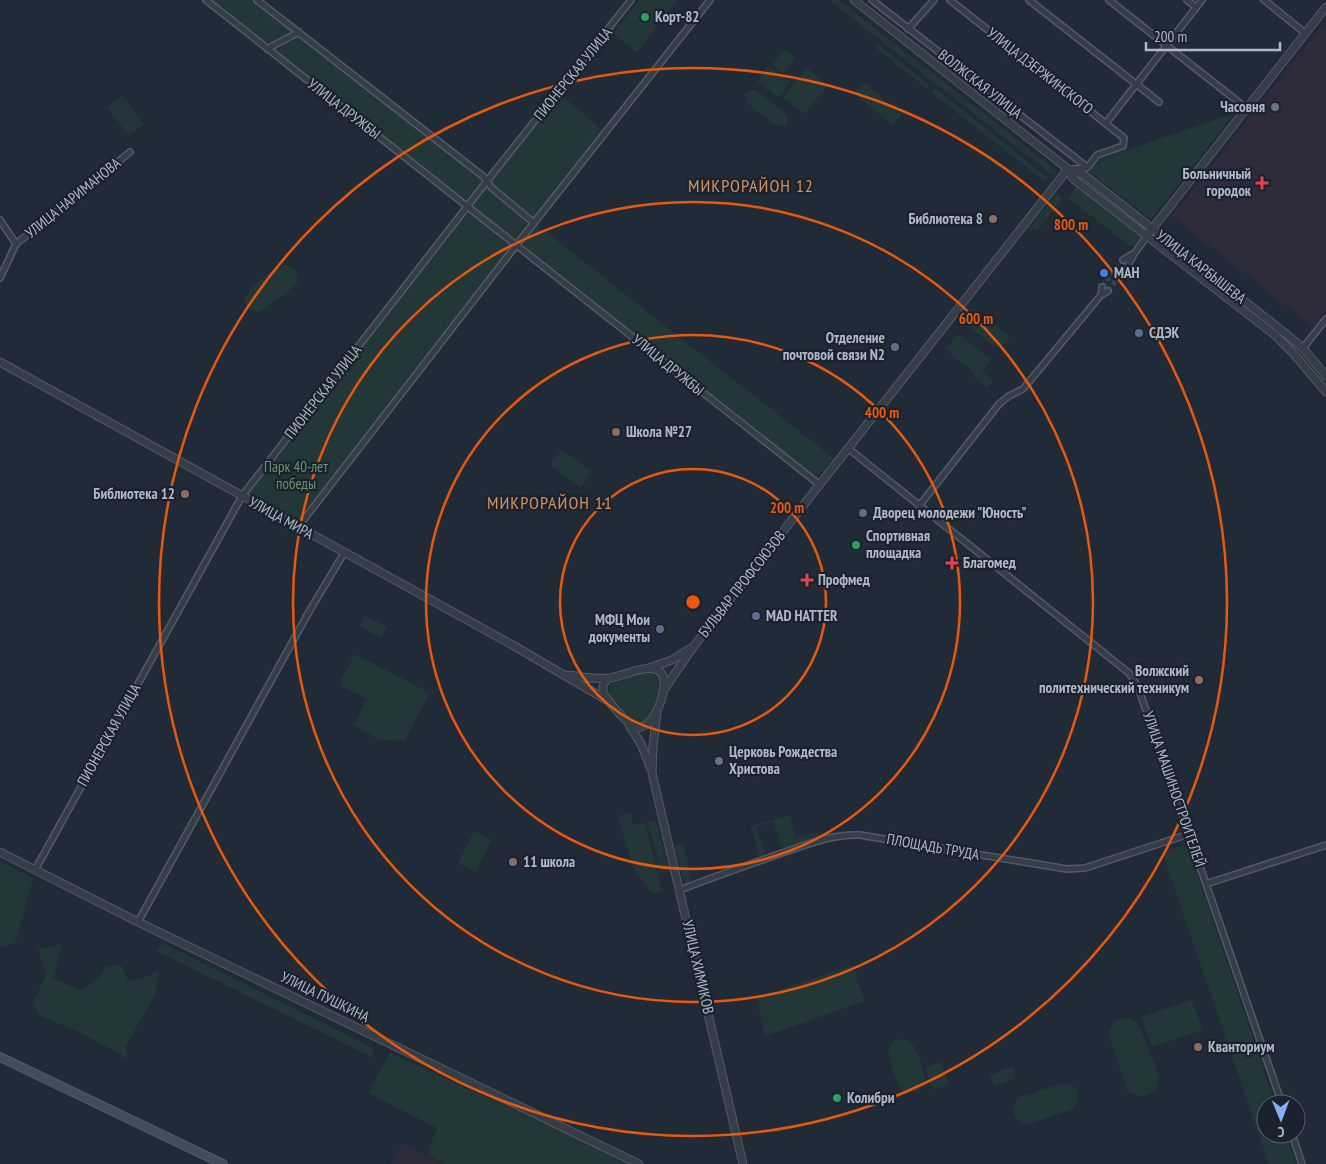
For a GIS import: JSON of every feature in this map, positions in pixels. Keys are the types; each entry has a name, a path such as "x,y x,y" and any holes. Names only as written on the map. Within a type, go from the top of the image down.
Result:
{"main road":[{"path":"0,1057 223,1164"}],"street":[{"name":"УЛИЦА ДРУЖБЫ","path":"206,0 820,485"},
{"path":"257,0 480,173 492,188 534,223"},
{"name":"ПИОНЕРСКАЯ УЛИЦА","path":"36,870 242,496 487,181 632,0"},
{"path":"298,527 710,0"},
{"name":"УЛИЦА КАРБЫШЕВА","path":"854,0 1068,169 1084,175 1275,335 1326,392"},
{"name":"ВОЛЖСКАЯ УЛИЦА","path":"872,0 1087,168"},
{"path":"908,29 934,0"},
{"name":"УЛИЦА ДЗЕРЖИНСКОГО","path":"950,0 1124,138 1123,146 1097,155 1087,168"},
{"path":"1029,0 1160,102"},
{"path":"1109,0 1246,108"},
{"path":"1187,0 1196,7"},
{"path":"1106,123 1202,0"},
{"path":"1264,0 1305,33"},
{"path":"1128,265 1150,232 1326,7"},
{"path":"267,49 299,32"},
{"name":"УЛИЦА НАРИМАНОВА","path":"0,278 16,244 130,152"},
{"path":"1068,169 1087,168"},
{"name":"УЛИЦА КАРБЫШЕВА","path":"1068,169 1076,181 1150,232 1281,330 1303,348 1326,376"},
{"name":"БУЛЬВАР ПРОФСОЮЗОВ","path":"665,688 694,646 1059,183 1068,169"},
{"path":"1059,183 1076,181"},
{"name":"УЛИЦА НАРИМАНОВА","path":"0,220 16,244"},
{"path":"1123,260 1134,254"},
{"path":"1101,295 1102,287"},
{"path":"919,506 998,404 1023,389 1101,295 1108,291"},
{"path":"1303,348 1326,319"},
{"name":"УЛИЦА МИРА","path":"0,362 610,702"},
{"name":"УЛИЦА МАШИНОСТРОИТЕЛЕЙ","path":"849,449 1128,673 1138,687 1279,1094"},
{"path":"138,922 310,610 344,553"},
{"name":"БУЛЬВАР ПРОФСОЮЗОВ","path":"649,668 672,660 694,646"},
{"path":"649,668 662,673 665,688 656,713 649,723 642,727 635,727 626,721 610,702 604,693 603,686 609,678 649,668"},
{"name":"УЛИЦА МИРА","path":"562,674 584,678 609,678"},
{"name":"УЛИЦА ХИМИКОВ","path":"652,770 656,713"},
{"name":"УЛИЦА ХИМИКОВ","path":"626,721 641,744 652,770 744,1164"},
{"name":"ПЛОЩАДЬ ТРУДА","path":"680,890 757,861 824,838 840,835 871,836 1050,868 1075,869 1085,868 1189,834"},
{"path":"1206,884 1326,845"},
{"name":"УЛИЦА ПУШКИНА","path":"0,852 138,922 639,1164"},
{"path":"1295,1144 1302,1164"}],"shaded area":[{"name":"Больничный городок","path":"1322,25 1326,28 1326,310 1313,327 1172,216"},
{"path":"821,567 836,576 822,593 809,583"},
{"path":"402,1143 442,1164 391,1164"}],"green space":[{"path":"209,0 253,0 292,31 266,46"},
{"name":"Корт-82","path":"639,0 678,0 637,52 613,34"},
{"path":"829,0 839,0 1056,170 1056,175 1051,174"},
{"path":"299,37 483,179 467,200 274,51"},
{"path":"879,45 928,84 929,90 875,47"},
{"path":"784,49 795,58 783,73 772,65"},
{"path":"768,66 790,82 778,97 757,81"},
{"path":"807,68 828,85 804,114 783,98"},
{"path":"864,82 902,115 893,125 854,94"},
{"path":"935,88 1048,178 1045,182 931,92"},
{"path":"751,90 756,90 787,115 786,125 778,127 747,103 745,95"},
{"path":"560,94 604,132 516,241 475,209 473,204"},
{"path":"122,95 144,124 129,136 107,107"},
{"path":"1235,113 1151,219 1090,172 1101,159"},
{"path":"1076,187 1137,233 1140,236 1138,244 1130,246 1068,198"},
{"path":"1056,194 1063,199 1037,231 1029,229"},
{"name":"Парк 40-лет победы","path":"470,212 514,246 298,520 247,493 465,215"},
{"path":"536,224 833,458 827,467 819,474 811,475 526,248 526,238"},
{"path":"1158,237 1280,331 1301,351 1326,382 1326,386 1299,352 1278,333 1157,239"},
{"path":"287,265 297,272 298,280 296,285 263,310 257,312 249,310 244,301 250,290 276,269"},
{"path":"976,310 1010,337 1004,345 994,346 965,324"},
{"path":"959,334 991,360 982,371 993,381 987,388 974,376 973,372 945,349"},
{"path":"562,450 592,472 581,488 550,465"},
{"path":"365,616 387,627 381,638 359,626"},
{"path":"355,654 430,693 404,741 379,740 354,725 366,699 342,686 341,680"},
{"path":"652,672 660,676 662,685 649,720 642,724 635,722 610,696 609,688 613,681"},
{"path":"630,813 633,825 645,823 662,892 655,894 651,892 633,867 618,816"},
{"path":"790,815 796,838 816,832 819,837 786,849 781,846 773,821 756,827 765,852 763,856 759,856 751,826"},
{"path":"656,821 668,871 661,873 648,822"},
{"path":"474,831 492,840 476,872 458,863"},
{"path":"683,844 692,883 687,885 684,883 675,846"},
{"path":"1187,844 1272,1094 1256,1094 1256,1126 1162,852"},
{"path":"0,861 33,879 15,943 0,947"},
{"path":"162,943 373,1048 373,1058 157,951"},
{"path":"62,944 53,978 81,991 100,976 107,966 122,966 128,981 147,977 158,971 156,993 125,1047 128,1059 82,1033 39,1015 33,1003 46,975 38,949"},
{"path":"852,965 865,1001 765,1036 757,998"},
{"path":"1192,1000 1203,1030 1152,1047 1141,1017"},
{"path":"1129,1018 1136,1021 1139,1026 1150,1051 1159,1081 1154,1092 1141,1097 1128,1092 1108,1032 1116,1021"},
{"path":"901,1039 911,1043 921,1062 925,1082 918,1092 902,1090 893,1070 889,1056 889,1047 894,1041"},
{"path":"390,1053 632,1164 446,1164 427,1154 437,1128 368,1093"},
{"path":"941,1062 949,1084 933,1090 925,1068"},
{"path":"1012,1067 1016,1078 994,1086 990,1075"},
{"path":"1064,1083 1073,1086 1078,1092 1078,1100 1073,1109 1026,1125 1015,1118 1013,1105 1020,1097"},
{"path":"1262,1144 1289,1144 1296,1164 1269,1164"}],"tunnel":[{"path":"1102,287 1123,260"},
{"path":"1108,291 1128,265"}],"place":[{"name":"Корт-82","path":"645,17"},
{"name":"Часовня","path":"1275,107"},
{"name":"Больничный городок","path":"1262,183"},
{"name":"Библиотека 8","path":"993,219"},
{"name":"МАН","path":"1104,273"},
{"name":"СДЭК","path":"1139,333"},
{"name":"Отделение почтовой связи N2","path":"895,347"},
{"name":"Школа №27","path":"616,432"},
{"name":"Библиотека 12","path":"185,494"},
{"name":"Дворец молодежи \"Юность\"","path":"863,513"},
{"name":"Спортивная площадка","path":"856,545"},
{"name":"Благомед","path":"952,563"},
{"name":"Профмед","path":"807,580"},
{"name":"MAD HATTER","path":"756,616"},
{"name":"МФЦ Мои документы","path":"660,629"},
{"name":"Волжский политехнический техникум","path":"1199,680"},
{"name":"Церковь Рождества Христова","path":"719,761"},
{"name":"11 школа","path":"513,862"},
{"name":"Кванториум","path":"1198,1047"},
{"name":"Колибри","path":"837,1098"}],"district":[{"name":"МИКРОРАЙОН 12","path":"751,186"},
{"name":"МИКРОРАЙОН 11","path":"550,503"}]}
